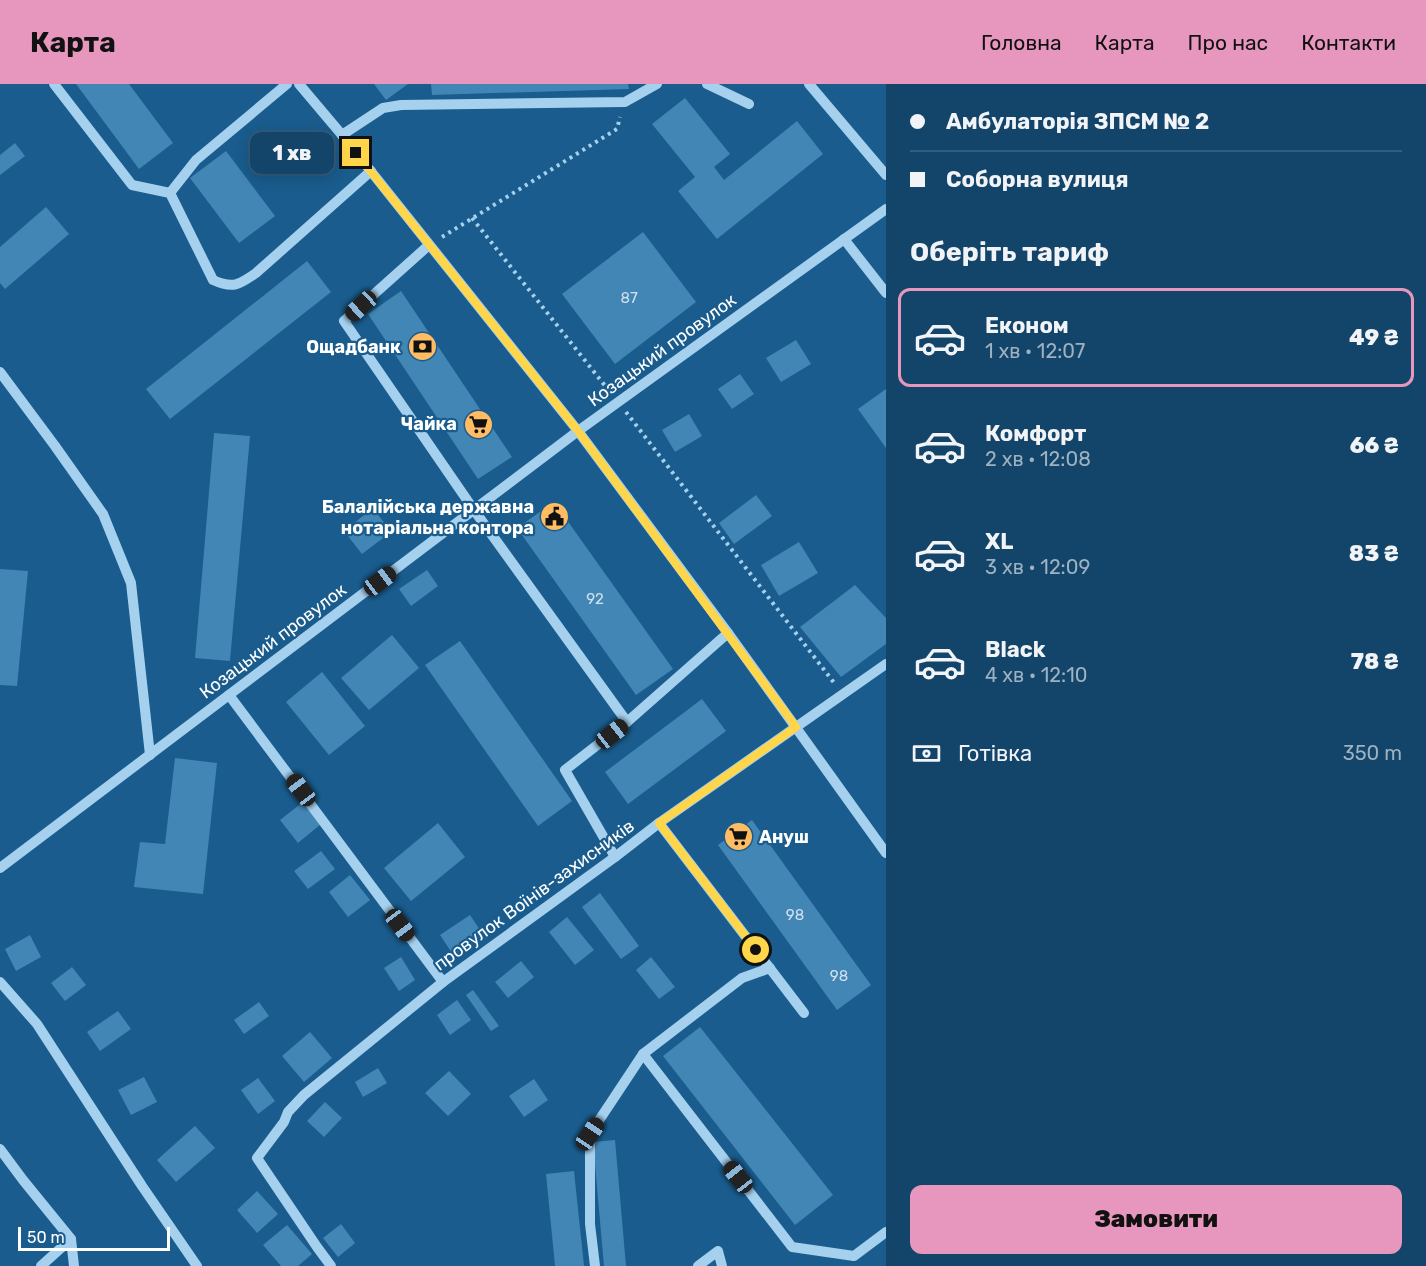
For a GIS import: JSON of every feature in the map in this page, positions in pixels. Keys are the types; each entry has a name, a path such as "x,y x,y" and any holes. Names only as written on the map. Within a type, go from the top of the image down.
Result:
{"street":[{"path":"54,84 132,185 170,193"},
{"path":"170,193 196,160 287,84"},
{"path":"299,84 578,431 728,633 886,853"},
{"path":"342,135 384,108 401,105 625,102 657,84"},
{"path":"707,84 749,104"},
{"path":"809,84 886,175"},
{"path":"170,193 213,280 226,285 236,285 256,273 370,171"},
{"name":"Козацький провулок","path":"0,868 578,431 886,209"},
{"path":"844,239 886,293"},
{"path":"429,245 344,321 474,510 627,722"},
{"path":"0,372 103,514 131,583 150,755"},
{"path":"615,857 565,770 627,722 728,633"},
{"name":"провулок Воїнів-захисників","path":"331,1266 257,1158 284,1122 288,1112 304,1095 443,982 659,823 886,664"},
{"path":"230,694 443,982"},
{"path":"659,823 804,1013"},
{"path":"595,1266 590,1224 590,1134 643,1054 742,978 770,968"},
{"path":"0,982 37,1024 197,1266"},
{"path":"643,1054 792,1247 854,1257 886,1232"},
{"path":"0,1149 71,1239 74,1266"},
{"path":"41,1266 71,1239"},
{"path":"698,1266 718,1251 722,1266"}],"path":[{"path":"429,245 617,129 625,102"},
{"path":"472,218 618,402 843,694"}],"building":[{"path":"76,84 129,84 173,143 139,169"},
{"path":"374,84 408,84 386,100"},
{"path":"431,84 628,84 629,89 432,95"},
{"path":"685,98 730,154 714,167 724,180 797,121 823,154 717,239 678,191 695,177 652,124"},
{"path":"15,143 25,156 0,175 0,155"},
{"path":"226,151 275,216 239,243 190,178"},
{"path":"46,207 69,234 5,289 0,283 0,247"},
{"path":"643,232 696,302 615,364 562,294"},
{"path":"307,261 331,292 170,419 146,389"},
{"path":"401,291 512,457 478,479 368,314"},
{"path":"796,340 811,364 781,382 766,358"},
{"path":"740,374 754,394 732,409 718,389"},
{"path":"886,389 886,448 858,409"},
{"path":"689,414 702,436 675,452 662,430"},
{"path":"214,433 250,436 230,661 195,658"},
{"path":"756,495 772,516 734,544 719,523"},
{"path":"554,502 673,669 636,695 517,528"},
{"path":"373,508 391,532 362,554 344,531"},
{"path":"799,542 818,573 779,596 761,565"},
{"path":"0,569 28,571 17,686 0,685"},
{"path":"427,570 438,586 411,606 399,589"},
{"path":"855,585 886,618 886,644 841,677 800,627"},
{"path":"392,635 419,668 369,710 341,678"},
{"path":"460,641 572,801 538,826 425,665"},
{"path":"322,672 365,726 329,755 286,702"},
{"path":"702,699 726,731 628,804 605,772"},
{"path":"175,758 217,763 203,894 134,887 140,842 165,844"},
{"path":"303,802 321,824 298,843 280,820"},
{"path":"752,820 871,985 837,1010 718,845"},
{"path":"438,823 465,857 411,901 384,868"},
{"path":"321,851 335,869 308,889 294,871"},
{"path":"350,875 370,900 348,917 329,892"},
{"path":"600,893 639,946 621,959 582,907"},
{"path":"470,915 484,936 454,956 440,935"},
{"path":"567,917 594,950 575,965 549,932"},
{"path":"30,935 41,957 16,971 5,949"},
{"path":"401,957 415,980 399,991 384,968"},
{"path":"651,957 675,987 659,999 636,970"},
{"path":"521,961 534,977 508,998 495,982"},
{"path":"72,967 86,985 65,1001 51,983"},
{"path":"473,990 499,1026 491,1031 466,995"},
{"path":"457,1000 471,1020 450,1035 437,1015"},
{"path":"259,1002 269,1016 244,1034 234,1020"},
{"path":"118,1011 131,1029 100,1051 87,1032"},
{"path":"700,1027 833,1195 795,1225 663,1056"},
{"path":"310,1032 332,1058 304,1082 282,1056"},
{"path":"378,1068 387,1083 363,1097 355,1082"},
{"path":"449,1071 471,1094 448,1116 425,1093"},
{"path":"144,1077 157,1102 131,1115 118,1090"},
{"path":"258,1078 275,1101 258,1114 241,1090"},
{"path":"534,1079 548,1100 524,1117 509,1096"},
{"path":"325,1102 342,1118 324,1137 307,1121"},
{"path":"195,1126 215,1148 176,1182 157,1160"},
{"path":"615,1140 626,1266 604,1266 593,1142"},
{"path":"574,1171 584,1266 555,1266 546,1174"},
{"path":"257,1191 278,1214 257,1233 237,1210"},
{"path":"341,1224 355,1243 338,1257 323,1238"},
{"path":"287,1225 312,1254 298,1266 281,1266 263,1245"}],"place":[{"name":"Ощадбанк","path":"422,347"},
{"name":"Чайка","path":"478,424"},
{"name":"Балалійська державна нотаріальна контора","path":"555,517"},
{"name":"Ануш","path":"738,837"}],"route":[{"path":"356,153 578,431 796,727 659,823 756,950"}]}
